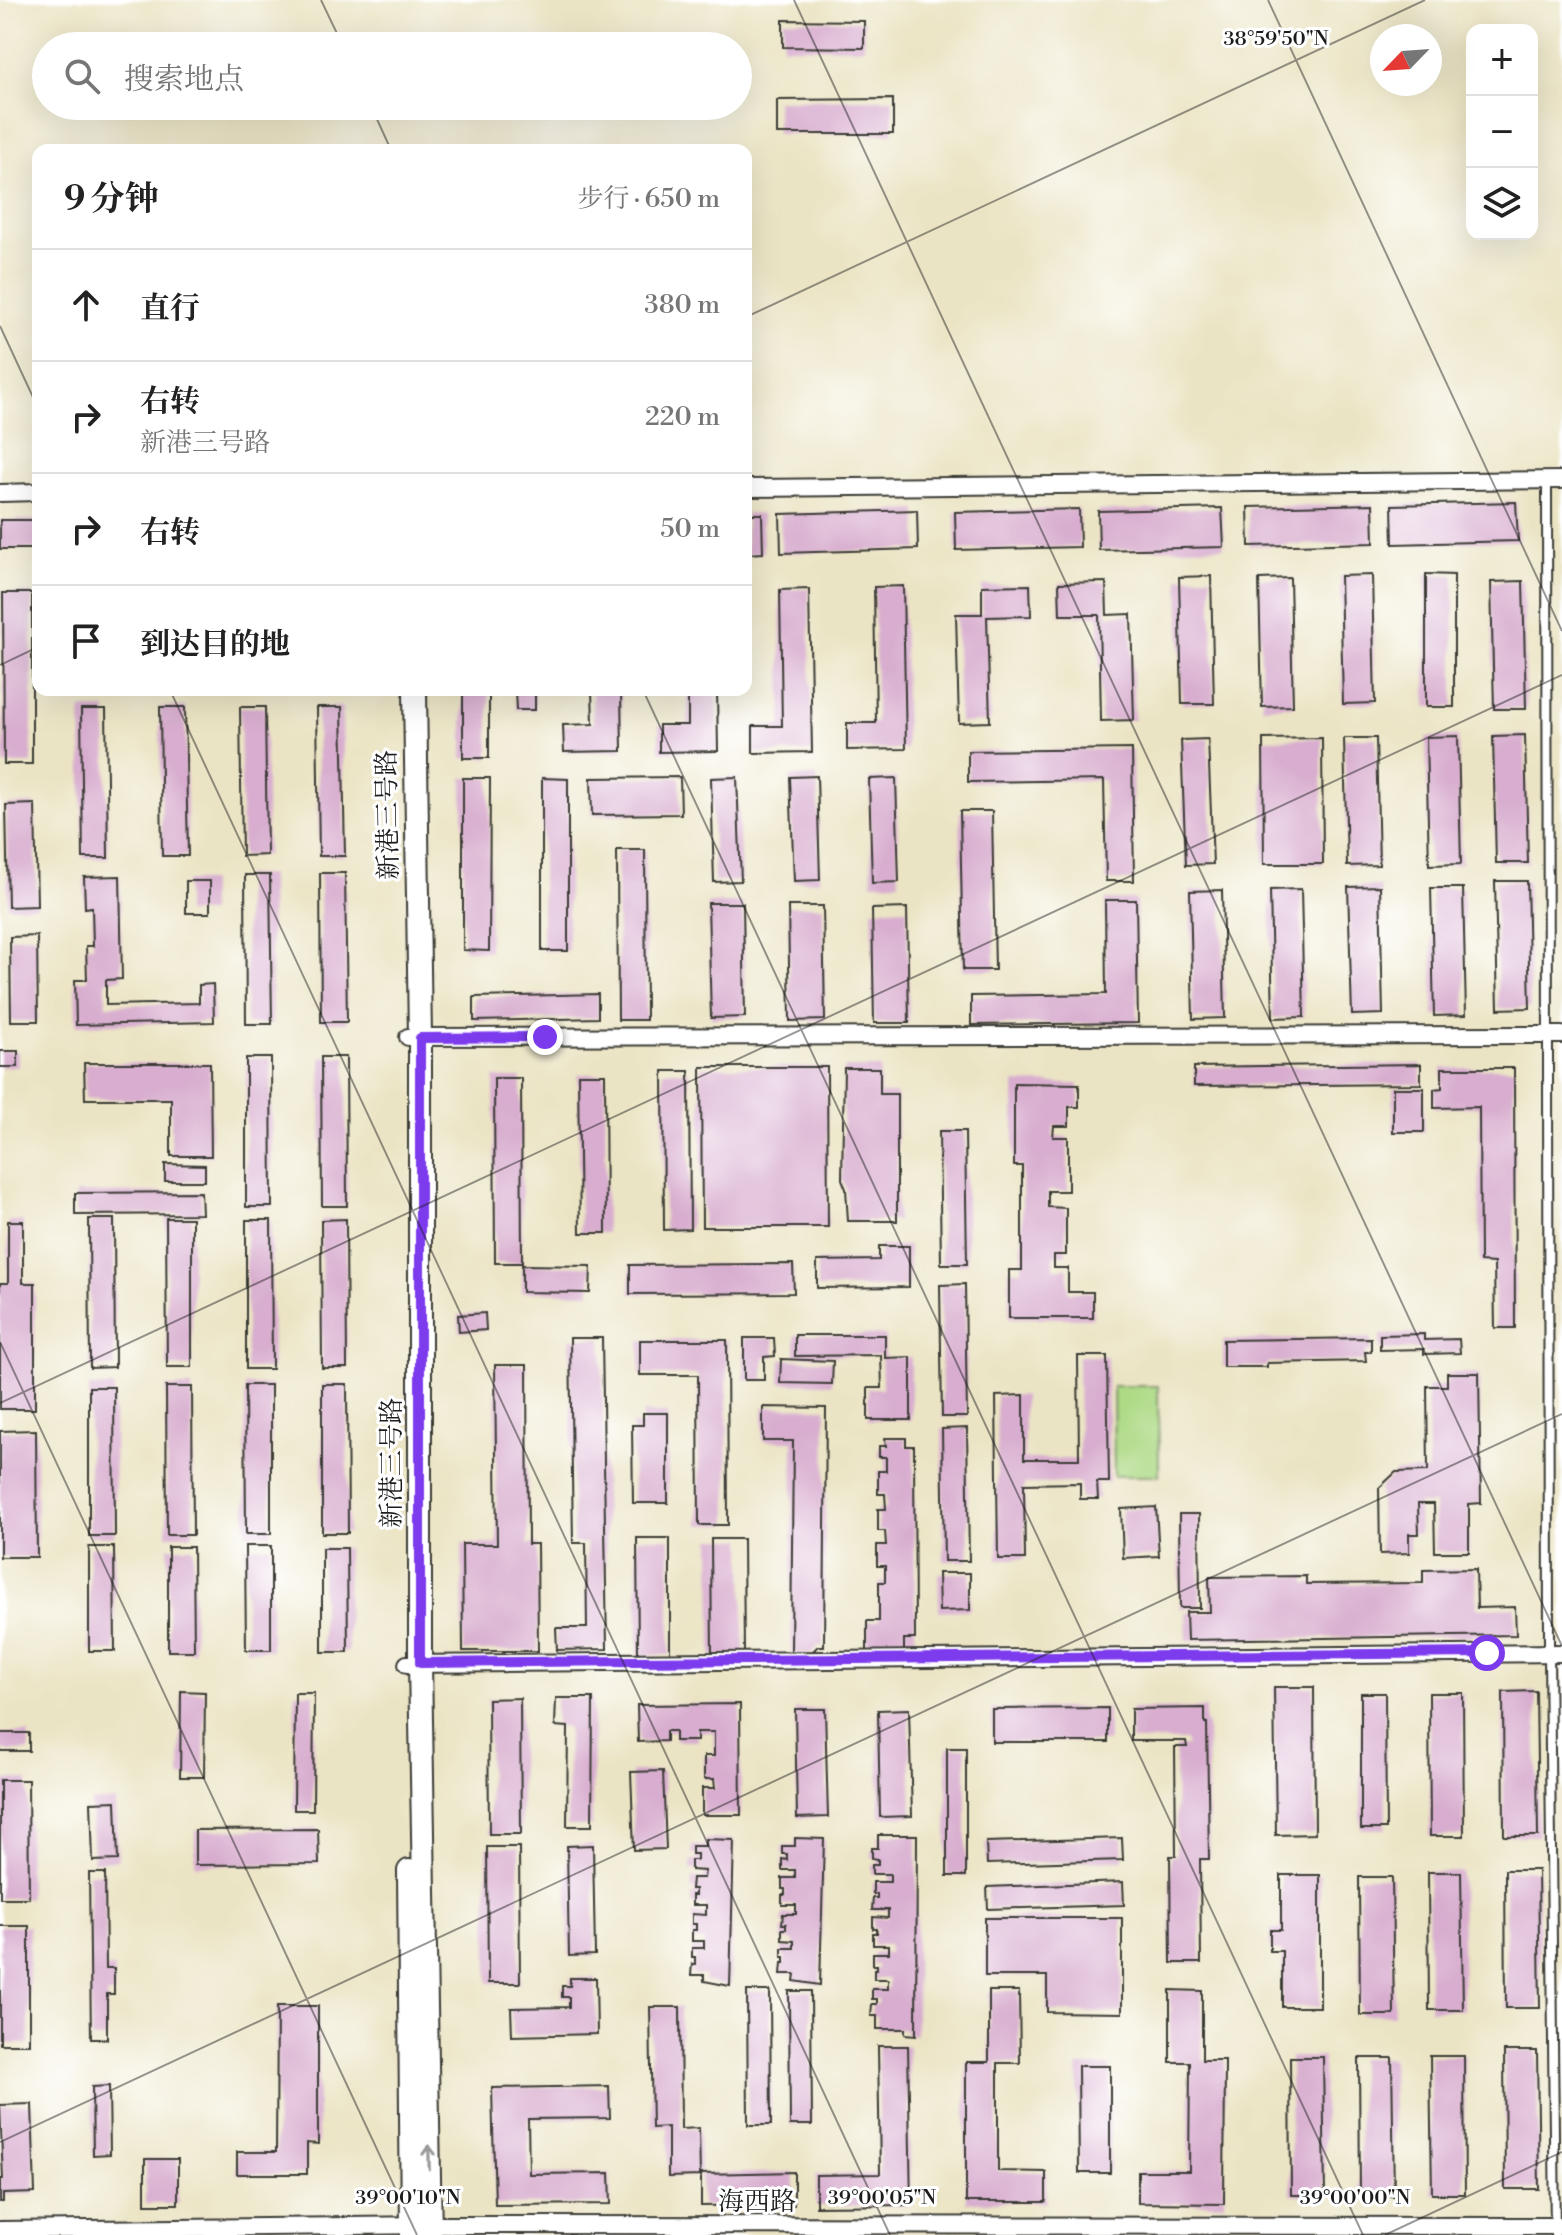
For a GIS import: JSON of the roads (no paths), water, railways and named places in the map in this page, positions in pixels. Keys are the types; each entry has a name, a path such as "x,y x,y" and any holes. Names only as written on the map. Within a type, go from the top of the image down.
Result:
{"street":[{"path":"752,488 1555,480"},
{"path":"0,493 32,492"},
{"name":"新港三号路","path":"404,696 414,1038"},
{"name":"新港三号路","path":"415,696 414,1663 421,2230"},
{"path":"414,1038 1556,1035"},
{"path":"414,1663 1556,1653"},
{"name":"海西路","path":"0,2230 1557,2229"}],"lane":[{"path":"1555,480 1557,2229"}]}
